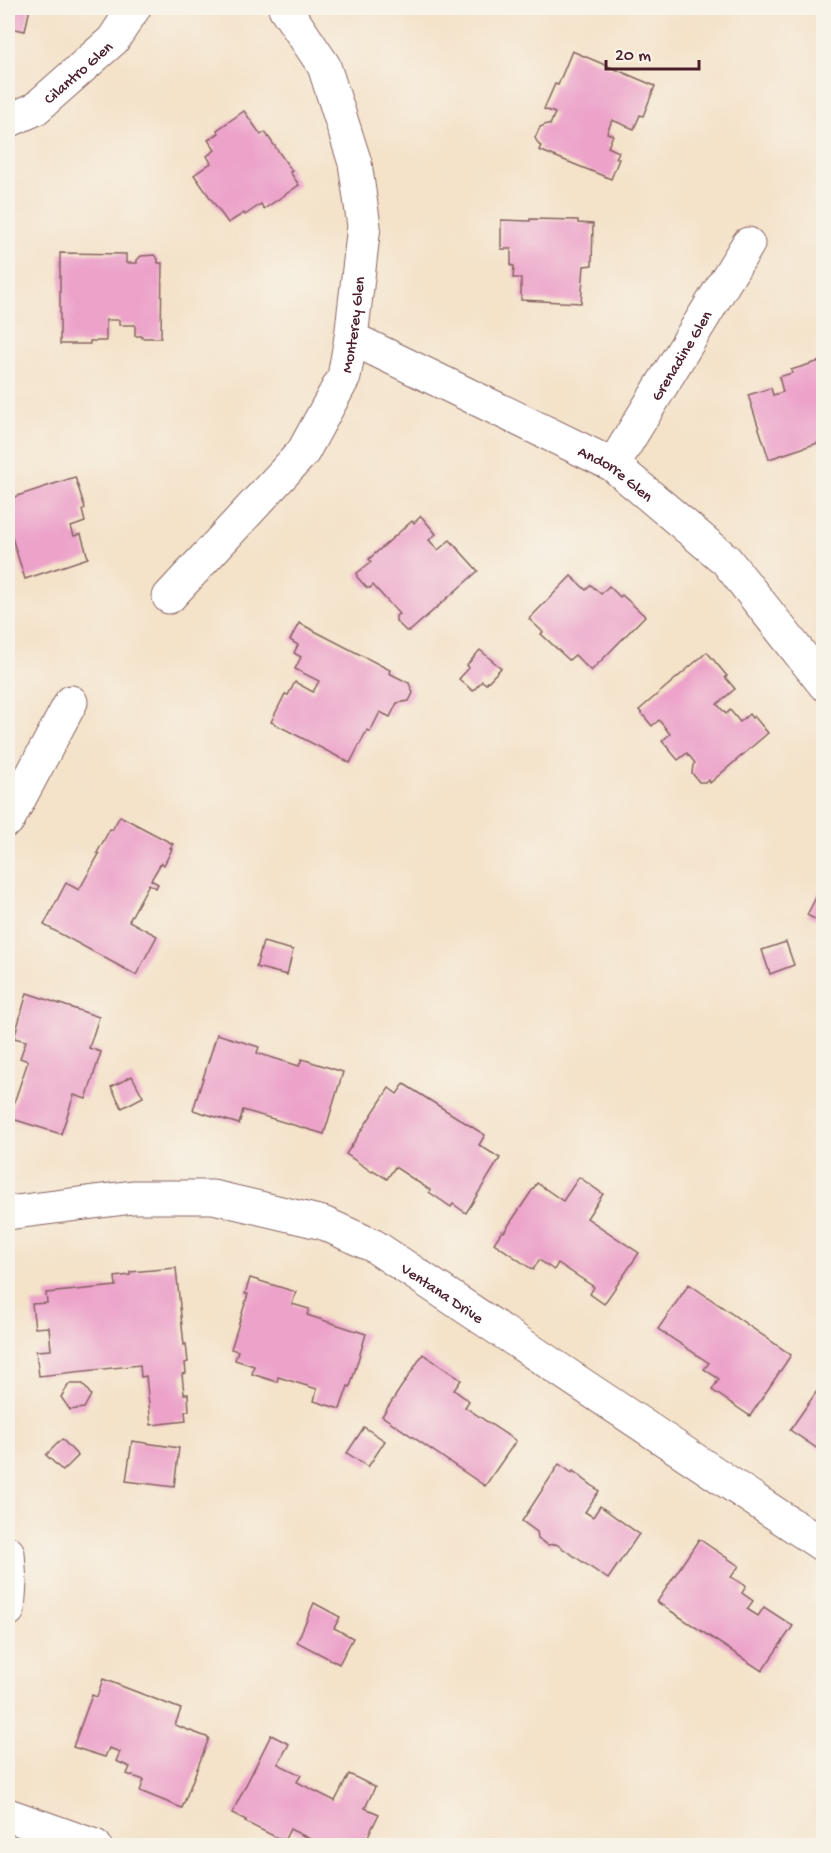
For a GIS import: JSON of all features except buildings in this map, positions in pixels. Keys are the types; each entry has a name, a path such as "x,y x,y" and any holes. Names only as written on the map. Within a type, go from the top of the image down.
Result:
{"street":[{"name":"Cilantro Glen","path":"8,121 35,109 113,39 134,8"},
{"name":"Monterey Glen","path":"169,597 303,452 344,377 351,338 364,226 355,163 324,66 285,8"},
{"name":"Grenadine Glen","path":"613,465 748,244"},
{"name":"Andorre Glen","path":"351,338 613,465 726,560 824,684"},
{"path":"8,820 71,702"},
{"name":"Ventana Drive","path":"8,1213 133,1197 213,1197 323,1223 374,1246 824,1546"},
{"path":"8,1553 10,1583 8,1610"},
{"path":"8,1815 95,1845"}]}
